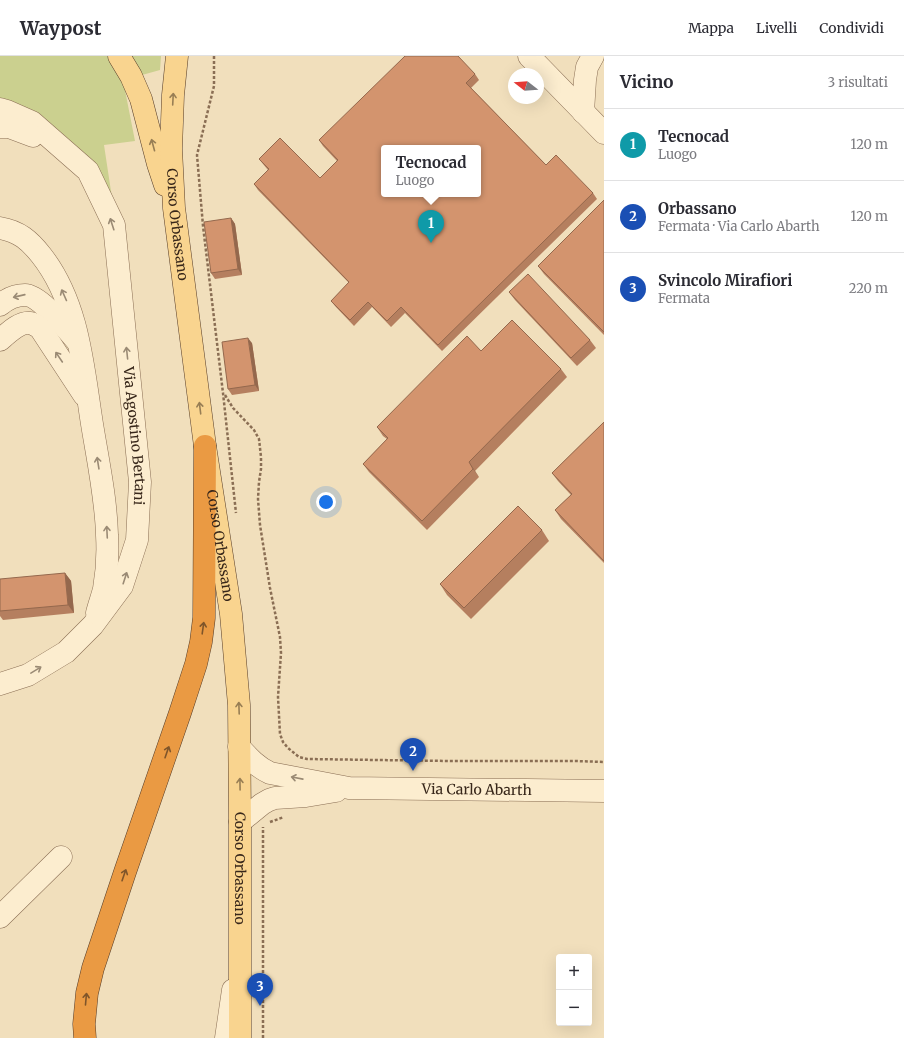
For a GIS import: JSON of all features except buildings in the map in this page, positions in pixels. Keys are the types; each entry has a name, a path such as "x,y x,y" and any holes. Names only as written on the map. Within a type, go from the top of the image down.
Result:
{"highway":[{"path":"85,1038 84,1024 87,993 93,968 124,872 180,713 196,664 201,642 204,618 205,446"}],"main road":[{"path":"119,56 131,76 141,99 158,164 174,208"},
{"name":"Corso Orbassano","path":"177,56 173,95 171,149 174,208 205,446 231,614 239,705 241,936 240,1038"}],"street":[{"path":"529,56 604,133"},
{"path":"583,112 587,67 593,56"},
{"name":"Via Agostino Bertani","path":"0,109 32,122 88,171 114,225 140,482 137,540 122,586 93,625 66,652 28,675 0,684"},
{"name":"Via Agostino Bertani","path":"0,127 9,127 57,144"},
{"path":"0,228 9,229 21,235 33,245 46,262 58,280 68,304 79,344 104,501 107,536 104,588 93,625"},
{"path":"0,305 15,296 26,294 35,297 79,344"},
{"path":"0,340 18,326 25,323 32,323 40,328 88,401"},
{"name":"Via Carlo Abarth","path":"239,747 254,764 270,773 349,788 604,791"},
{"name":"Via Carlo Abarth","path":"240,822 262,804 275,798 306,796 349,788"},
{"path":"0,917 61,857"},
{"path":"226,1038 241,936"}],"path":[{"path":"214,56 214,86 197,155 203,226 223,393 233,408 254,430 259,439 261,469 258,500 260,525 270,588 280,637 281,653 278,696 280,734 283,742 299,757 308,759 604,762"},
{"path":"263,1038 263,825 285,817"}],"green space":[{"path":"0,56 107,56 109,58 123,80 135,141 104,145 112,198 88,161 64,135 29,112 0,102"},
{"path":"130,56 161,56 160,70 142,75"}],"place":[{"name":"Tecnocad","path":"431,243"},
{"name":"Orbassano","path":"413,771"},
{"name":"Svincolo Mirafiori","path":"260,1006"}]}
